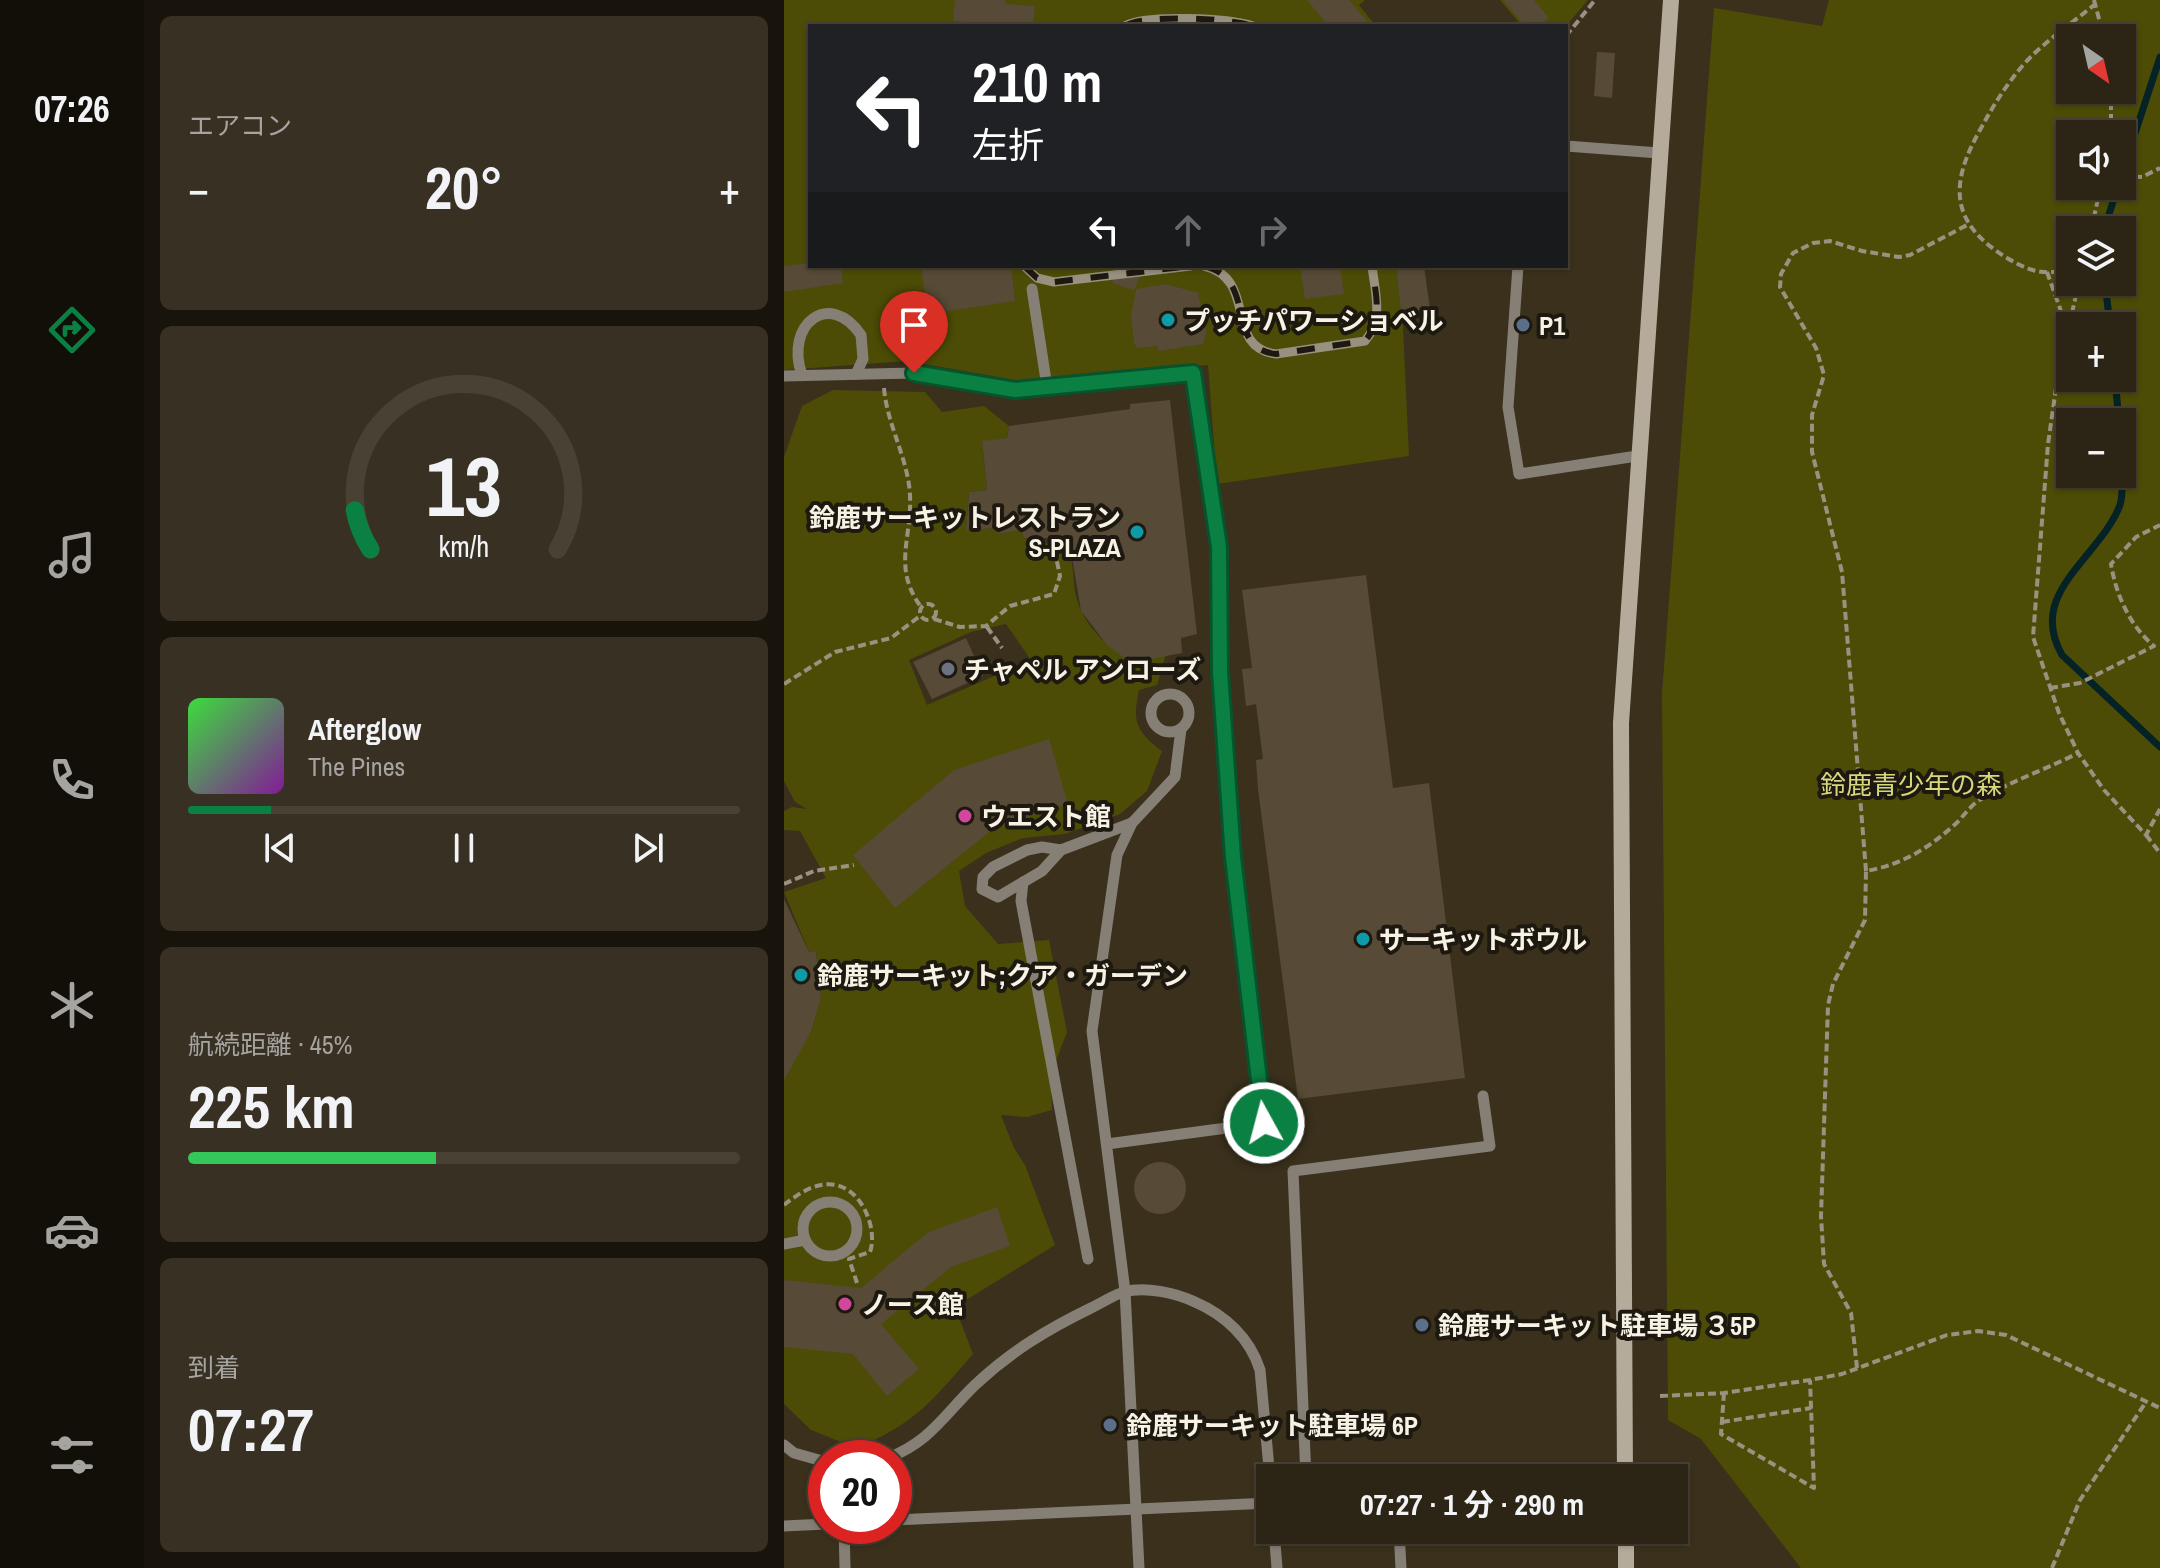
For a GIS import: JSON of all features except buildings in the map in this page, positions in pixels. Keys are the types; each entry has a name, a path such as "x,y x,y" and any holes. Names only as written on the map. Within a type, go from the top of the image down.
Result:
{"street":[{"path":"1625,1464 1621,723 1637,456 1671,0"},
{"path":"1626,1544 1626,1568"}],"lane":[{"path":"1568,146 1659,153"},
{"path":"1518,268 1508,407 1519,474 1637,456"},
{"path":"1032,289 1047,387"},
{"path":"802,375 793,346 802,325 822,314 833,314 854,325 864,346 856,374"},
{"path":"784,376 914,373 1015,390 1193,373 1219,547 1220,672 1233,857 1264,1123 1107,1144"},
{"path":"1139,1568 1125,1291 1092,1031 1117,855 1132,823 1175,777 1181,729"},
{"path":"1061,850 1042,847 1027,850 993,867 983,877 982,889 998,897 1042,871 1061,850 1132,823"},
{"path":"1023,882 1021,901 1088,1259"},
{"path":"1305,1464 1293,1171 1490,1146 1483,1096"},
{"path":"828,1202 844,1206 855,1219 857,1228 851,1245 836,1255 817,1253 805,1240 807,1215 819,1204 828,1202"},
{"path":"784,1244 805,1240"},
{"path":"912,1447 919,1444 1006,1356 1045,1331 1125,1291 1178,1294 1209,1308 1243,1338 1260,1370 1269,1464"},
{"path":"784,1445 794,1453 808,1457"},
{"path":"912,1519 1256,1504"},
{"path":"784,1526 808,1525"},
{"path":"844,1544 845,1568"},
{"path":"1275,1544 1277,1568"},
{"path":"1400,1544 1401,1568"}],"path":[{"path":"1568,34 1595,0"},
{"path":"2056,270 2047,272 2026,269 1991,248 1969,224 1960,207 1959,174 1998,96 2024,64 2094,2 2100,24"},
{"path":"2136,177 2160,168"},
{"path":"1857,1368 1851,1313 1824,1264 1821,1216 1828,1005 1833,984 1865,920 1866,871 1842,572 1812,452 1812,415 1824,375 1816,348 1780,287 1781,274 1787,260 1803,246 1830,241 1862,251 1899,257 1910,255 1969,224"},
{"path":"2047,272 2061,312"},
{"path":"784,684 835,652 891,638 920,616 921,607 909,591 903,562 909,529 910,493 889,418 884,373"},
{"path":"2058,392 2043,486 2033,637 2050,688 2078,753 2104,790 2160,853"},
{"path":"2160,525 2136,537 2111,564 2125,610 2142,636 2160,650"},
{"path":"920,616 926,621 934,619 960,627 986,626 1010,606 1054,594 1060,576 1052,538"},
{"path":"921,607 933,606 934,619"},
{"path":"986,626 1002,648"},
{"path":"2050,688 2080,683 2100,675 2154,646"},
{"path":"1866,871 1895,866 1954,826 1974,804 2009,783 2036,775 2078,753"},
{"path":"2146,835 2160,809"},
{"path":"784,884 814,871 854,865"},
{"path":"784,1205 808,1188 835,1184 847,1190 865,1210 874,1229 870,1252 849,1259 857,1283"},
{"path":"1660,1396 1724,1393 1810,1380 1857,1368 1947,1335 1978,1331 2006,1335 2160,1408"},
{"path":"1724,1393 1721,1434 1814,1488 1810,1380"},
{"path":"2052,1568 2080,1500 2146,1402"},
{"path":"1721,1422 1811,1408"}],"green space":[{"path":"784,0 1365,0 1359,5 1374,24 808,24 808,268 1396,268 1403,327 1409,456 1217,484 1208,365 1021,381 907,361 784,370"},
{"path":"1500,0 1588,0 1568,24 1520,24"},
{"name":"鈴鹿青少年の森","path":"1829,0 2160,0 2160,1568 1801,1568 1701,1439 1668,1420 1662,693 1714,8 1822,26"},
{"path":"833,390 925,392 942,412 984,406 1009,426 1007,438 982,442 987,490 969,492 966,530 999,528 998,533 1020,530 1024,538 1067,548 1076,596 1084,617 1105,642 1131,663 1169,644 1157,685 1139,690 1137,701 1136,718 1141,731 1162,751 1147,791 1120,814 1065,834 1023,838 986,853 959,871 965,906 998,944 1049,940 1067,1032 1051,1074 1052,1110 1027,1117 1001,1115 1014,1148 1025,1165 1055,1245 955,1307 973,1354 921,1410 874,1440 836,1440 811,1430 784,1404 784,1075 811,1032 821,998 816,951 809,952 784,892 826,878 800,831 784,830 784,811 792,807 807,809 795,802 784,781 784,457 802,406","holes":["1006,624 1031,660 927,705 909,660 971,632"]}],"waterway":[{"path":"2136,130 2160,57"},
{"path":"2108,216 2114,200"},
{"path":"2107,296 2108,312"},
{"path":"2116,392 2118,408"},
{"path":"2122,488 2120,505 2110,524 2059,594 2053,612 2053,633 2062,655 2160,747"}],"railway":[{"path":"1130,24 1187,18 1245,24"},
{"path":"1026,268 1037,278 1054,282 1174,268"},
{"path":"1209,268 1221,273 1231,284 1250,340 1260,349 1276,354 1365,341 1375,324 1376,314 1372,268"}],"place":[{"name":"プッチパワーショベル","path":"1168,320"},
{"name":"P1","path":"1523,325"},
{"name":"鈴鹿サーキットレストラン S-PLAZA","path":"1137,532"},
{"name":"チャペル アンローズ","path":"948,669"},
{"name":"ウエスト館","path":"965,816"},
{"name":"サーキットボウル","path":"1363,939"},
{"name":"鈴鹿サーキット;クア・ガーデン","path":"801,975"},
{"name":"ノース館","path":"845,1304"},
{"name":"鈴鹿サーキット駐車場 ３5P","path":"1422,1325"},
{"name":"鈴鹿サーキット駐車場 6P","path":"1110,1425"}],"route":[{"path":"914,373 1015,390 1193,373 1219,547 1220,672 1233,857 1264,1123"}]}
